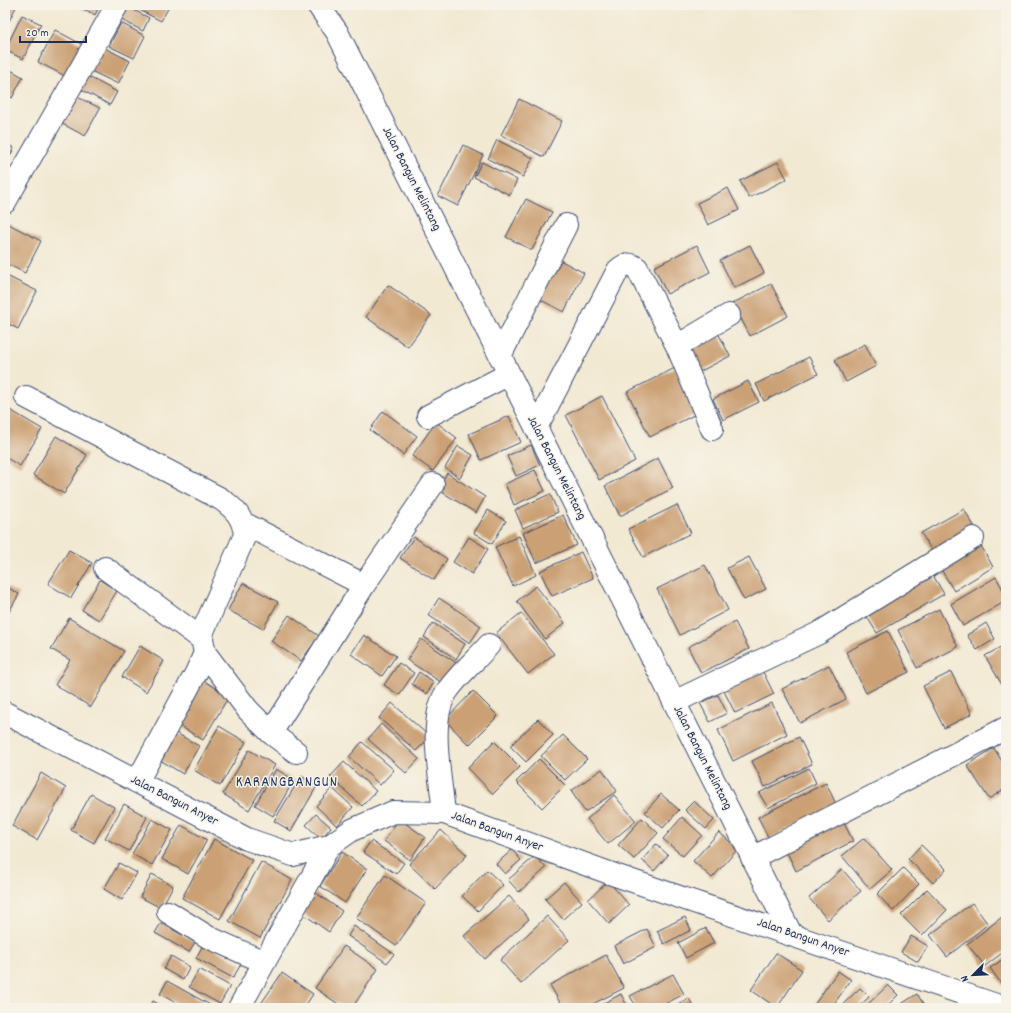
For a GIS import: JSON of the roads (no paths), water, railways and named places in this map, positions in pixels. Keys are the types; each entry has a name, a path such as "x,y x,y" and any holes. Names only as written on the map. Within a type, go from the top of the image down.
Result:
{"street":[{"path":"5,202 117,5"},
{"name":"Jalan Bangun Melintang","path":"318,5 337,32 791,934"},
{"path":"428,416 504,365 566,225"},
{"path":"536,428 618,270 623,266 632,264 637,268 677,346 712,429"},
{"path":"677,346 729,315"},
{"path":"26,397 221,499 237,512 243,523 245,535 203,632 203,646 196,673 137,782"},
{"path":"271,733 364,585 433,484"},
{"path":"243,523 364,585"},
{"path":"674,702 819,633 973,538"},
{"path":"105,568 203,646 248,710 271,733 296,752"},
{"path":"444,813 436,727 439,707 446,692 489,645"},
{"name":"Jalan Bangun Anyer","path":"5,713 247,839 293,855 329,846 352,830 393,812 444,813 615,875 1006,1008"},
{"path":"752,858 1006,728"},
{"path":"239,1008 329,846"},
{"path":"168,912 208,937 264,962"}],"district":[{"name":"KARANGBANGUN","path":"287,783"}]}
